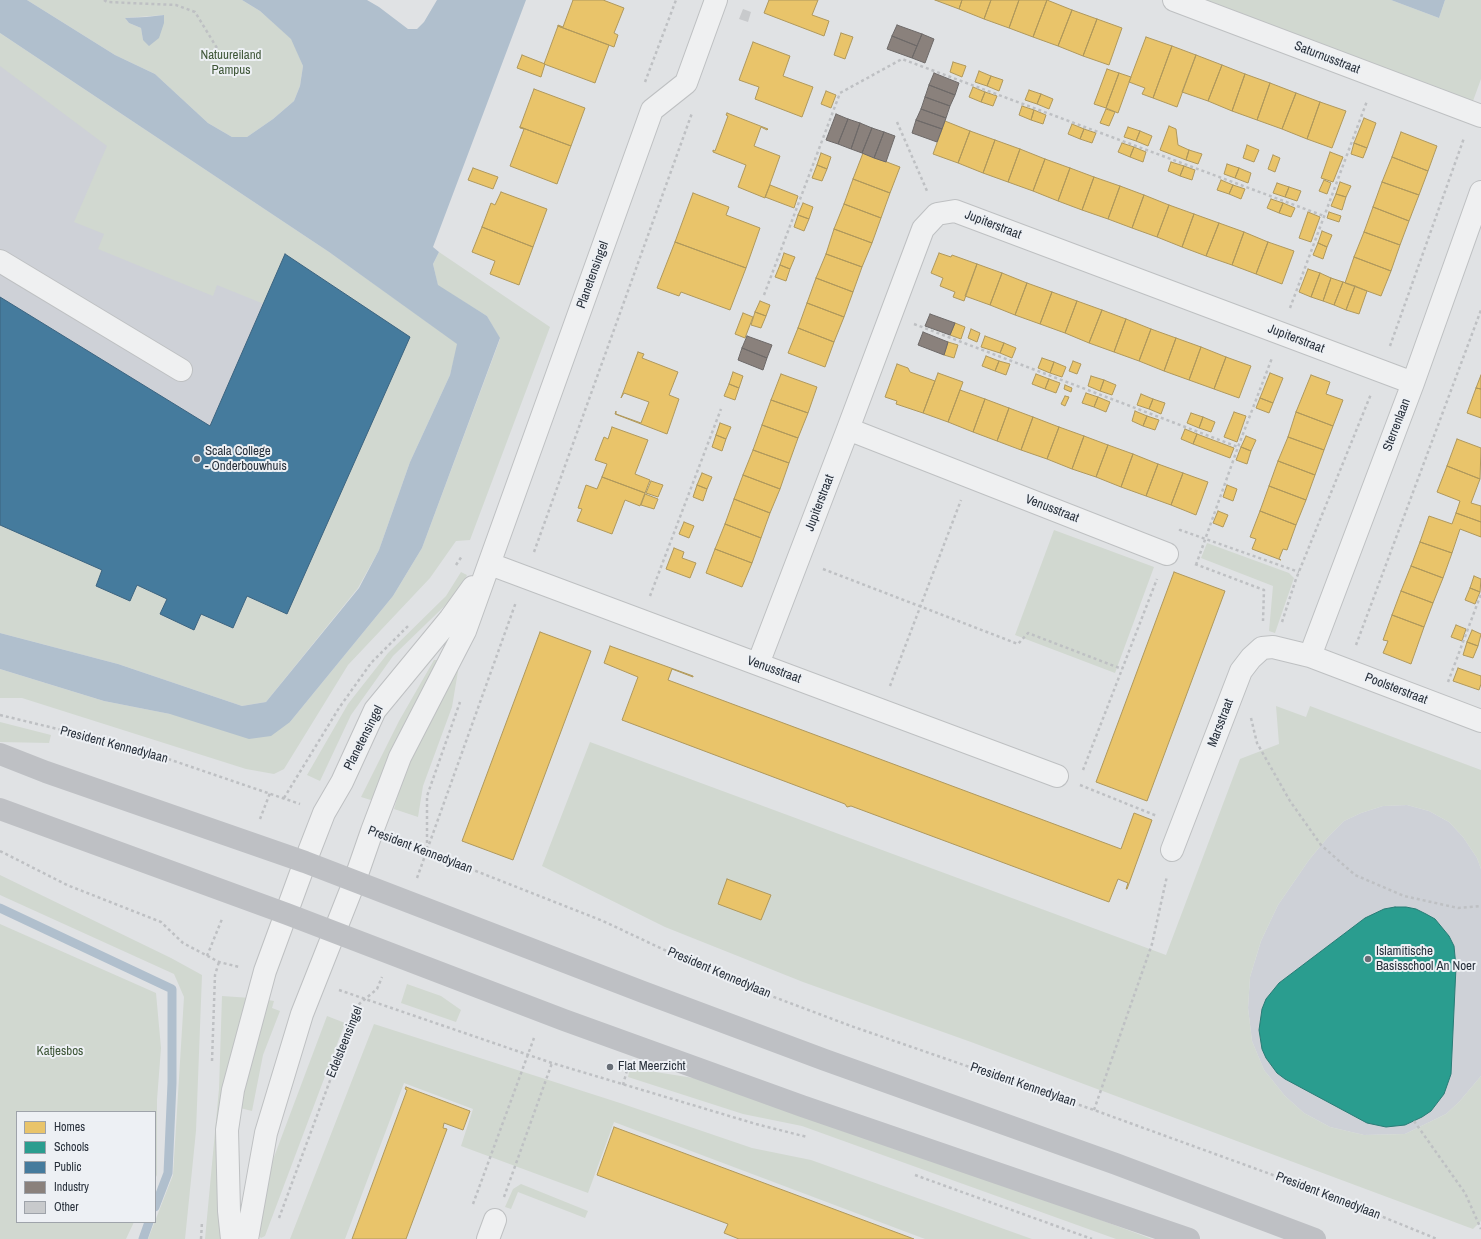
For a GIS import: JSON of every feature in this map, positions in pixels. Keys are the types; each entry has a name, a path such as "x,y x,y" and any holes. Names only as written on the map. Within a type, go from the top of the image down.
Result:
{"main road":[{"path":"0,754 355,880 810,1055 1116,1164 1315,1239"},
{"path":"0,809 390,952 564,1020 810,1108 1189,1239"}],"street":[{"path":"652,110 686,83 716,0"},
{"name":"Saturnusstraat","path":"1174,0 1481,116"},
{"name":"Planetensingel","path":"355,880 400,757 465,631 652,110"},
{"name":"Sterrenlaan","path":"1310,656 1412,383 1481,192"},
{"name":"Jupiterstraat","path":"758,664 923,229 937,214 955,211 1412,383"},
{"path":"0,261 181,370"},
{"name":"Venusstraat","path":"848,429 1167,554"},
{"name":"Planetensingel","path":"287,914 324,813 342,782 375,710 450,619 490,564"},
{"name":"Venusstraat","path":"490,564 1057,776"},
{"path":"1262,648 1273,647 1310,656"},
{"name":"Marsstraat","path":"1172,850 1241,671 1251,658 1262,648"},
{"name":"Poolsterstraat","path":"1310,656 1481,721"},
{"path":"247,1239 266,1133 302,1014 355,880"},
{"path":"232,1239 229,1211 227,1130 233,1090 265,972 287,914"}],"path":[{"path":"104,0 107,2 176,6 195,12 220,53"},
{"path":"652,110 639,97 676,0"},
{"path":"764,295 840,92 902,59 1324,216"},
{"path":"409,902 697,98 686,83"},
{"path":"897,122 937,214"},
{"path":"1346,670 1481,310"},
{"path":"891,316 1238,447"},
{"path":"641,620 721,409"},
{"path":"881,710 970,477"},
{"path":"1078,784 1167,554 1180,530 1299,572"},
{"path":"1167,554 1264,590 1262,648"},
{"path":"798,560 1018,644 1028,633 1122,669"},
{"path":"1440,705 1481,594"},
{"path":"427,852 427,796 460,701"},
{"path":"1251,714 1257,743 1290,801 1321,845 1356,874 1404,896 1458,908 1481,906"},
{"name":"President Kennedylaan","path":"0,715 136,748 324,813"},
{"path":"1057,776 1182,826"},
{"name":"President Kennedylaan","path":"372,831 603,921 726,979 851,1026 1094,1110 1339,1200 1438,1239"},
{"path":"1094,1110 1152,944 1172,850"},
{"path":"0,851 67,885 161,922 183,943 219,962 265,972"},
{"name":"Edelsteensingel","path":"277,1224 358,1005 377,989 390,952"},
{"path":"315,981 364,1000 552,1063 748,1122 813,1139"},
{"path":"534,1038 471,1210 492,1229 552,1063"},
{"path":"623,1085 627,1067"},
{"path":"1414,1121 1466,1193 1481,1229"},
{"path":"908,1172 1092,1239"},
{"path":"1425,1239 1427,1235"}],"shaded area":[{"name":"Scala College - Onderbouwhuis","path":"0,54 441,344 257,685 0,613"},
{"name":"Islamitische Basisschool An Noer","path":"1407,805 1429,811 1449,822 1463,837 1477,858 1481,869 1481,1076 1459,1102 1446,1114 1405,1134 1364,1135 1330,1127 1304,1113 1285,1096 1264,1070 1252,1041 1248,1008 1250,977 1261,941 1278,905 1309,860 1328,837 1344,821 1361,813 1383,806"}],"green space":[{"name":"Natuureiland Pampus","path":"27,0 242,0 260,11 292,39 303,66 300,86 294,101 273,119 247,137 232,137 208,123 155,74 115,55","holes":["164,15 143,40 141,28 129,23 125,18"]},
{"path":"1202,0 1391,0 1439,18 1445,0 1481,0 1481,79 1473,101"},
{"path":"0,33 329,252 458,344 450,375 410,462 379,550 358,588 266,702 242,706 118,664 0,633 0,525 102,570 96,586 130,601 137,585 167,599 160,614 194,630 201,614 233,628 247,596 287,614 409,337 285,254 264,304 217,285 213,296 98,249 104,234 74,222 107,146 0,66"},
{"path":"439,252 550,327 470,540 456,541 430,578 348,665 284,769 274,774 246,769 22,698 0,698 0,669 104,701 170,714 290,722 393,596 422,548 500,339 487,316 438,286 433,264"},
{"path":"1054,530 1154,567 1115,673 1015,635"},
{"path":"1207,543 1289,573 1294,578 1275,633 1269,631 1273,586 1201,558"},
{"path":"461,572 467,575 459,592 393,656 351,715 320,781 307,775 348,704 388,653 446,596"},
{"path":"434,660 439,660 374,801 361,797 399,721"},
{"path":"455,669 458,671 452,707 423,786 418,817 394,809 407,763"},
{"path":"1276,706 1306,717 1310,706 1481,770 1481,869 1477,858 1463,837 1449,822 1429,811 1407,805 1383,806 1361,813 1344,821 1328,837 1309,860 1278,905 1261,941 1250,977 1248,1008 1252,1041 1264,1070 1285,1096 1304,1113 1330,1127 1364,1135 1405,1134 1446,1114 1459,1102 1481,1076 1481,1221 1473,1229 971,1042 803,982 665,927 542,866 590,742 1166,955 1240,759 1279,744"},
{"path":"0,722 51,735 49,743 0,742"},
{"path":"0,875 171,958 202,975 196,1131 185,1239 148,1239 154,1223 156,1223 156,1219 173,1175 184,997 174,974 0,895"},
{"name":"Katjesbos","path":"0,924 156,993 161,1048 157,1100 156,1177 156,1111 16,1111 16,1223 134,1223 126,1239 0,1239"},
{"path":"407,984 441,996 461,1010 456,1022 401,1003"},
{"path":"222,996 251,998 219,1209 221,1239 205,1239 219,1089"},
{"path":"268,1000 274,1001 272,1008 280,1011 263,1055 252,1111 240,1108 246,1073"},
{"path":"327,1016 345,1023 265,1236 261,1238 259,1236 271,1165"},
{"path":"374,1024 620,1103 752,1148 811,1160 1032,1239 925,1239 614,1122 588,1193 461,1146 473,1109 404,1083 345,1239 290,1239"},
{"path":"630,1068 700,1079 1066,1207 1152,1239 1116,1239 802,1126 743,1114 628,1077"},
{"path":"521,1184 588,1211 585,1218 518,1192 511,1209 505,1207 513,1189"}],"water":[{"path":"0,0 27,0 115,55 155,74 208,123 232,137 247,137 273,119 294,101 300,86 303,66 291,39 260,11 242,0 367,0 379,7 408,29 417,29 424,22 437,0 526,0 433,247 439,252 433,264 438,285 487,316 500,338 422,548 393,596 290,722 271,736 249,739 170,714 104,701 0,669 0,633 118,664 242,706 266,702 359,588 379,550 410,462 450,375 457,344 329,252 0,33"},
{"path":"1391,0 1445,0 1439,18"},
{"path":"164,15 164,23 159,38 149,46 143,40 141,28 129,23 125,18 146,17"}],"building: Homes":[{"path":"573,0 603,0 624,8 614,33 618,35 614,47 558,26 563,27"},
{"path":"769,0 818,0 812,15 829,21 824,36 764,13"},
{"path":"935,0 962,0 959,9"},
{"path":"962,0 991,0 984,19 959,9"},
{"path":"991,0 1019,0 1009,28 984,19"},
{"path":"1019,0 1047,0 1033,37 1009,28"},
{"path":"1047,0 1072,10 1058,46 1033,37"},
{"path":"1072,10 1097,19 1083,56 1058,46"},
{"path":"1097,19 1122,28 1109,65 1083,56"},
{"path":"558,26 609,45 595,83 544,64"},
{"path":"841,33 853,37 845,59 834,55"},
{"path":"1146,37 1172,46 1153,98 1142,94 1145,88 1129,82"},
{"path":"753,42 790,56 783,76 813,87 802,117 755,99 759,87 739,80"},
{"path":"1172,46 1196,55 1177,107 1153,98"},
{"path":"522,55 545,64 541,77 517,68"},
{"path":"1196,55 1222,65 1208,101 1182,92"},
{"path":"953,62 966,66 962,77 950,72"},
{"path":"1222,65 1245,74 1232,111 1208,101"},
{"path":"1107,69 1119,73 1106,108 1094,104"},
{"path":"979,71 991,76 987,86 975,82"},
{"path":"1119,73 1131,77 1118,113 1106,108"},
{"path":"1245,74 1270,83 1257,120 1232,111"},
{"path":"991,76 1003,80 999,91 987,86"},
{"path":"1270,83 1296,93 1282,129 1257,120"},
{"path":"973,87 985,92 981,102 969,97"},
{"path":"534,89 585,108 571,146 520,127"},
{"path":"1029,90 1041,94 1037,104 1025,100"},
{"path":"826,91 836,95 831,108 821,104"},
{"path":"985,92 997,96 993,106 981,102"},
{"path":"1296,93 1320,102 1307,139 1282,129"},
{"path":"1041,94 1053,99 1049,109 1037,104"},
{"path":"1320,102 1346,111 1332,148 1307,139"},
{"path":"1022,106 1034,110 1031,120 1019,115"},
{"path":"1106,109 1115,112 1109,126 1100,123"},
{"path":"1034,110 1046,115 1043,124 1031,120"},
{"path":"727,113 768,129 767,130 761,127 754,146 780,156 765,198 738,187 746,165 713,152 713,150 715,151 728,116 726,115"},
{"path":"1364,118 1376,123 1367,148 1354,143"},
{"path":"945,121 970,131 958,163 933,154"},
{"path":"1072,124 1084,129 1080,139 1068,134"},
{"path":"1169,126 1176,129 1178,145 1189,150 1186,160 1160,150"},
{"path":"520,127 571,146 557,184 510,166 524,129"},
{"path":"1128,127 1140,131 1136,141 1124,137"},
{"path":"1084,129 1096,133 1092,143 1080,139"},
{"path":"970,131 995,140 983,173 958,163"},
{"path":"1140,131 1152,136 1148,146 1136,141"},
{"path":"1401,132 1437,146 1428,171 1392,157"},
{"path":"995,140 1020,149 1008,182 983,173"},
{"path":"1122,143 1134,147 1130,157 1118,152"},
{"path":"1354,143 1367,148 1363,158 1351,154"},
{"path":"1247,145 1259,150 1254,162 1243,158"},
{"path":"1134,147 1146,152 1143,162 1130,157"},
{"path":"1020,149 1045,159 1033,191 1008,182"},
{"path":"1189,150 1202,154 1198,164 1186,160"},
{"path":"1330,152 1343,157 1333,182 1321,178"},
{"path":"821,153 831,157 827,169 817,165"},
{"path":"863,153 900,167 890,193 853,179"},
{"path":"1273,155 1280,158 1275,172 1268,169"},
{"path":"1392,157 1428,171 1419,195 1382,182"},
{"path":"1045,159 1070,168 1058,201 1033,191"},
{"path":"1171,162 1184,166 1180,176 1168,171"},
{"path":"1227,164 1239,168 1235,178 1224,174"},
{"path":"817,165 827,169 822,181 812,178"},
{"path":"1184,166 1195,170 1192,180 1180,176"},
{"path":"473,168 498,177 493,189 468,180"},
{"path":"1070,168 1094,177 1082,210 1058,201"},
{"path":"1239,168 1251,173 1248,183 1235,178"},
{"path":"1094,177 1120,186 1108,219 1082,210"},
{"path":"853,179 890,193 881,218 844,204"},
{"path":"1221,180 1233,185 1229,194 1217,190"},
{"path":"1324,180 1331,183 1327,194 1319,191"},
{"path":"1340,182 1351,186 1346,197 1336,194"},
{"path":"1382,182 1419,195 1409,221 1373,207"},
{"path":"1277,183 1289,187 1285,197 1273,193"},
{"path":"770,185 798,196 794,208 765,197"},
{"path":"1233,185 1245,189 1241,199 1229,194"},
{"path":"1120,186 1144,195 1132,228 1108,219"},
{"path":"1289,187 1301,191 1297,201 1285,197"},
{"path":"501,192 547,209 533,247 482,227 491,203 495,205"},
{"path":"693,193 729,207 726,215 760,228 746,268 675,242"},
{"path":"1336,194 1346,197 1342,210 1331,206"},
{"path":"1144,195 1169,205 1157,237 1132,228"},
{"path":"1271,199 1283,203 1279,213 1267,208"},
{"path":"803,203 813,207 809,219 798,215"},
{"path":"1283,203 1295,208 1291,217 1279,213"},
{"path":"844,204 881,218 872,243 834,229"},
{"path":"1169,205 1194,214 1182,247 1157,237"},
{"path":"1373,207 1409,221 1400,245 1364,232"},
{"path":"1308,212 1320,217 1311,242 1299,238"},
{"path":"1329,212 1341,216 1339,222 1327,218"},
{"path":"1194,214 1219,223 1206,256 1182,247"},
{"path":"798,215 809,219 804,231 794,227"},
{"path":"1219,223 1244,232 1232,265 1206,256"},
{"path":"482,227 533,247 519,285 490,274 495,261 472,252"},
{"path":"834,229 872,243 862,267 826,254"},
{"path":"1322,231 1332,235 1327,247 1318,243"},
{"path":"1244,232 1268,242 1256,274 1232,265"},
{"path":"1364,232 1400,245 1391,271 1354,257"},
{"path":"675,242 746,268 730,310 681,292 679,296 657,288"},
{"path":"1268,242 1294,251 1282,284 1256,274"},
{"path":"1318,243 1327,247 1323,259 1313,255"},
{"path":"784,253 795,257 790,269 780,265"},
{"path":"939,253 951,257 952,255 977,264 964,301 953,297 955,292 940,286 943,278 931,273"},
{"path":"826,254 862,267 853,292 816,278"},
{"path":"1354,257 1391,271 1381,296 1345,283"},
{"path":"977,264 1002,273 990,305 965,296"},
{"path":"780,265 790,269 786,281 775,277"},
{"path":"1308,269 1320,273 1311,297 1299,292"},
{"path":"1002,273 1027,283 1015,315 990,305"},
{"path":"1320,273 1331,278 1323,301 1311,297"},
{"path":"816,278 853,292 844,317 807,303"},
{"path":"1331,278 1343,282 1334,305 1323,301"},
{"path":"1343,282 1355,286 1346,310 1334,305"},
{"path":"1027,283 1052,292 1040,324 1015,315"},
{"path":"1355,286 1367,291 1359,314 1346,310"},
{"path":"1052,292 1077,301 1065,333 1040,324"},
{"path":"760,301 770,305 766,316 755,312"},
{"path":"1077,301 1102,310 1089,343 1065,333"},
{"path":"807,303 844,317 834,342 798,328"},
{"path":"1102,310 1126,319 1114,352 1089,343"},
{"path":"755,312 766,316 761,328 751,325"},
{"path":"743,313 753,317 745,338 735,334"},
{"path":"1126,319 1151,329 1139,361 1114,352"},
{"path":"955,323 965,327 961,339 950,335"},
{"path":"798,328 834,342 825,367 788,353"},
{"path":"971,329 980,333 977,342 968,338"},
{"path":"1151,329 1176,338 1164,371 1139,361"},
{"path":"985,336 1004,343 1000,353 981,347"},
{"path":"1176,338 1201,347 1189,380 1164,371"},
{"path":"948,342 958,345 954,358 944,355"},
{"path":"1004,343 1016,348 1012,358 1000,353"},
{"path":"1201,347 1226,357 1214,389 1189,380"},
{"path":"638,352 644,354 642,358 678,372 669,395 679,399 667,434 615,414 616,411 616,414 641,423 649,402 624,393 621,398"},
{"path":"986,356 999,361 995,371 982,366"},
{"path":"1226,357 1251,366 1239,398 1214,389"},
{"path":"1042,358 1054,362 1050,373 1038,368"},
{"path":"999,361 1010,364 1006,375 995,371"},
{"path":"1073,361 1081,364 1077,374 1069,371"},
{"path":"1054,362 1066,367 1062,377 1050,373"},
{"path":"897,364 908,368 910,372 935,381 923,413 896,404 897,401 885,397"},
{"path":"733,372 743,376 739,388 729,384"},
{"path":"938,373 963,382 948,422 923,413"},
{"path":"1270,373 1283,378 1273,403 1260,398"},
{"path":"781,374 817,387 808,413 771,400"},
{"path":"1036,374 1049,379 1045,389 1032,384"},
{"path":"1311,375 1330,382 1326,394 1343,400 1333,426 1296,412"},
{"path":"1481,375 1481,389 1476,388"},
{"path":"1091,376 1104,380 1100,391 1088,386"},
{"path":"1049,379 1060,383 1056,393 1045,389"},
{"path":"1104,380 1116,385 1112,395 1100,391"},
{"path":"729,384 739,388 735,400 724,396"},
{"path":"1065,385 1072,388 1071,392 1064,389"},
{"path":"1476,388 1481,389 1481,418 1467,413"},
{"path":"960,390 985,399 973,432 948,422"},
{"path":"1086,393 1098,397 1094,407 1082,403"},
{"path":"1141,394 1153,399 1149,409 1137,405"},
{"path":"1065,396 1069,397 1065,406 1061,404"},
{"path":"1098,397 1110,402 1106,412 1094,407"},
{"path":"1260,398 1273,403 1269,413 1256,408"},
{"path":"985,399 1009,408 997,441 973,432"},
{"path":"1153,399 1165,403 1161,414 1149,409"},
{"path":"771,400 808,413 798,438 762,425"},
{"path":"1009,408 1033,417 1021,450 997,441"},
{"path":"1135,411 1147,416 1143,426 1132,421"},
{"path":"1234,412 1246,416 1237,442 1224,437"},
{"path":"1296,412 1333,426 1324,450 1288,437"},
{"path":"1191,413 1203,417 1199,428 1187,423"},
{"path":"1147,416 1159,420 1155,430 1143,426"},
{"path":"1033,417 1059,427 1047,459 1021,450"},
{"path":"1203,417 1215,422 1211,432 1199,428"},
{"path":"720,423 731,427 726,439 716,435"},
{"path":"762,425 798,438 789,463 753,450"},
{"path":"612,427 648,440 635,474 650,480 645,493 602,477 607,464 595,460 604,437 608,439"},
{"path":"1059,427 1084,436 1072,469 1047,459"},
{"path":"1185,429 1197,434 1193,444 1181,439"},
{"path":"1197,434 1234,448 1230,458 1193,444"},
{"path":"716,435 726,439 722,451 712,447"},
{"path":"1084,436 1108,445 1096,477 1072,469"},
{"path":"1246,436 1256,440 1251,451 1241,447"},
{"path":"1288,437 1324,450 1315,475 1278,461"},
{"path":"1457,439 1481,448 1480,479 1447,466"},
{"path":"1108,445 1133,454 1121,487 1096,477"},
{"path":"1241,447 1251,451 1247,464 1236,460"},
{"path":"753,450 789,463 780,489 743,475"},
{"path":"1133,454 1158,464 1146,496 1121,487"},
{"path":"1278,461 1315,475 1306,500 1269,486"},
{"path":"1158,464 1183,473 1171,505 1146,496"},
{"path":"1447,466 1480,479 1471,503 1481,506 1481,522 1456,513 1460,501 1437,492"},
{"path":"702,473 712,477 707,489 697,485"},
{"path":"1183,473 1208,482 1196,515 1171,505"},
{"path":"743,475 780,489 770,513 734,499"},
{"path":"602,477 645,493 640,506 625,500 612,534 577,521 582,509 578,508 586,485 597,489"},
{"path":"651,481 663,485 658,497 646,493"},
{"path":"697,485 707,489 703,501 693,497"},
{"path":"1227,485 1237,489 1233,501 1223,497"},
{"path":"1269,486 1306,500 1296,525 1260,511"},
{"path":"645,494 658,499 654,509 641,505"},
{"path":"734,499 770,513 761,538 725,524"},
{"path":"1218,511 1228,515 1223,527 1213,523"},
{"path":"1260,511 1296,525 1287,550 1283,549 1279,559 1281,560 1252,549 1256,539 1250,537"},
{"path":"1456,513 1481,522 1481,537 1460,529 1452,553 1420,542 1429,516 1452,524"},
{"path":"684,522 694,526 689,538 679,534"},
{"path":"725,524 761,538 752,563 715,549"},
{"path":"1420,542 1452,553 1443,578 1411,566"},
{"path":"674,548 684,552 682,558 696,563 690,578 666,569"},
{"path":"715,549 752,563 742,587 706,573"},
{"path":"1411,566 1443,578 1433,603 1401,591"},
{"path":"1174,572 1225,591 1147,801 1096,782"},
{"path":"1474,576 1481,579 1480,592 1470,588"},
{"path":"1470,588 1480,592 1475,604 1465,600"},
{"path":"1401,591 1433,603 1424,627 1392,615"},
{"path":"1392,615 1424,627 1411,664 1383,653 1388,641 1383,640"},
{"path":"1456,625 1466,629 1462,641 1451,637"},
{"path":"1472,630 1481,634 1478,646 1467,642"},
{"path":"540,632 591,651 513,860 462,841"},
{"path":"1467,642 1478,646 1473,658 1463,655"},
{"path":"610,646 693,676 672,669 668,680 1121,849 1134,813 1152,820 1127,889 1128,883 1118,879 1109,902 851,806 847,807 845,804 622,720 638,677 604,663"},
{"path":"1458,668 1481,676 1479,690 1453,681"},
{"path":"727,879 771,895 761,920 718,904"},
{"path":"406,1087 470,1111 463,1130 444,1123 443,1128 447,1129 406,1239 352,1239 407,1090 405,1089"},
{"path":"614,1127 914,1239 739,1239 724,1233 728,1224 597,1175"}],"building: Schools":[{"path":"1395,907 1416,909 1435,919 1449,936 1454,946 1456,967 1451,1074 1444,1094 1431,1111 1422,1117 1405,1125 1386,1127 1367,1123 1285,1079 1277,1073 1266,1058 1262,1049 1259,1030 1262,1009 1266,999 1279,983 1365,918 1384,909"}],"building: Public":[{"path":"285,254 410,337 287,614 247,596 233,628 201,614 194,630 160,614 167,599 137,585 130,601 96,586 102,570 0,525 0,297 210,426"}],"building: Industry":[{"path":"897,25 922,34 917,46 892,36"},
{"path":"922,34 934,39 925,63 912,58"},
{"path":"892,36 917,46 912,58 887,49"},
{"path":"934,73 959,83 955,95 929,85"},
{"path":"929,85 955,95 950,106 925,97"},
{"path":"925,97 950,106 946,118 921,109"},
{"path":"921,109 946,118 942,129 916,120"},
{"path":"836,114 848,119 838,144 826,140"},
{"path":"848,119 860,123 851,149 838,144"},
{"path":"916,120 942,129 937,142 912,133"},
{"path":"860,123 872,128 862,153 851,149"},
{"path":"872,128 884,132 874,158 862,153"},
{"path":"884,132 895,136 886,162 874,158"},
{"path":"930,314 955,323 950,335 925,326"},
{"path":"923,332 948,342 944,355 918,345"},
{"path":"747,336 772,345 767,358 742,348"},
{"path":"742,348 767,358 763,370 738,360"}],"building: Other":[{"path":"743,9 751,12 748,22 739,19"}],"waterway":[{"path":"0,908 172,989 172,1083 168,1173 156,1204"},
{"path":"143,1239 149,1223"}],"place":[{"name":"Scala College - Onderbouwhuis","path":"197,459"},
{"name":"Islamitische Basisschool An Noer","path":"1368,959"},
{"name":"Flat Meerzicht","path":"610,1067"}]}
